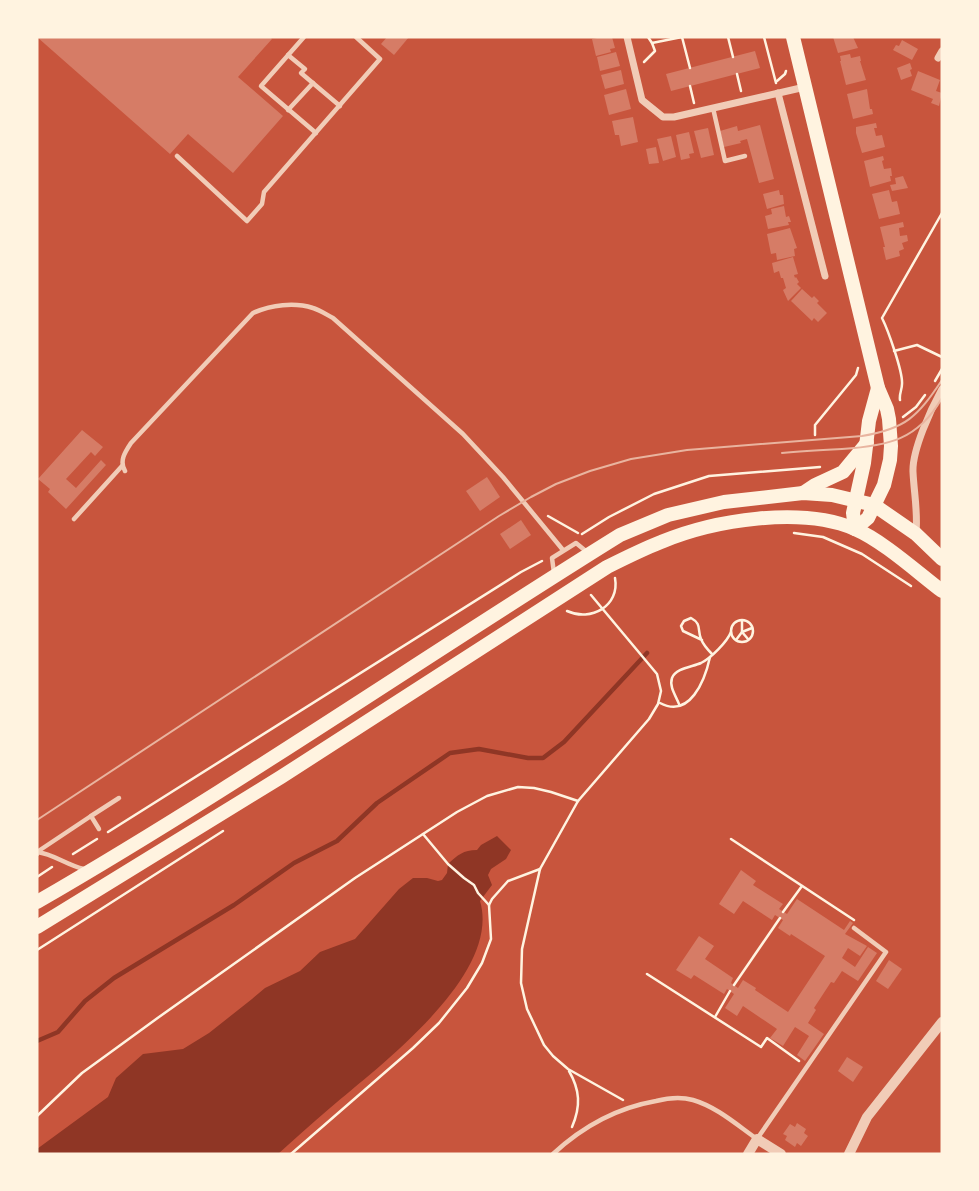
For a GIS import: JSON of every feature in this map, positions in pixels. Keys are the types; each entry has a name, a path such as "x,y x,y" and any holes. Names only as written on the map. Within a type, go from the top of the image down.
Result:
{"main road":[{"path":"793,37 878,388 887,409 890,426 891,446 884,485 868,518 855,529"},
{"path":"855,529 853,513 862,477 869,421 878,388"},
{"path":"803,493 843,472 867,443"},
{"path":"37,902 274,758 589,554 620,535 668,515 724,502 803,493 832,495 874,505 916,534 942,559"},
{"path":"37,927 281,777 607,567 682,534 734,522 800,518 823,521 855,529 942,591"}],"street":[{"path":"627,37 642,100 663,117 674,117 805,87"},
{"path":"778,93 825,276"},
{"path":"916,534 913,470 930,412 942,390"},
{"path":"849,1154 867,1117 942,1022"},
{"path":"748,1154 757,1139 781,1154"}],"lane":[{"path":"304,37 261,86 316,133"},
{"path":"177,156 247,221 262,204 264,192 380,59 356,37"},
{"path":"288,55 305,69 302,73 340,106"},
{"path":"288,110 313,83"},
{"path":"713,108 725,161 745,156"},
{"path":"74,519 123,469 124,454 131,443 253,313 265,307 298,306 315,308 333,318 463,435 563,550"},
{"path":"554,577 552,558 563,550 576,543 589,554"},
{"path":"37,852 119,798"},
{"path":"91,816 99,829"},
{"path":"37,852 46,853 72,867 91,871"},
{"path":"553,1154 601,1119 632,1106 666,1099 691,1099 711,1107 757,1139 886,951 854,928"}],"path":[{"path":"644,62 654,51 648,37"},
{"path":"652,43 682,37 690,68"},
{"path":"728,37 733,57"},
{"path":"764,37 778,93"},
{"path":"776,83 785,74 786,66"},
{"path":"737,74 743,102"},
{"path":"686,105 694,104 690,86"},
{"path":"927,393 904,417 899,396 902,383 882,318 942,213"},
{"path":"894,351 917,345 942,357"},
{"path":"815,435 816,425 856,375 860,364"},
{"path":"932,385 942,369"},
{"path":"531,511 547,516 581,535 654,494 709,476 818,467"},
{"path":"792,533 823,537 862,554 916,589"},
{"path":"37,877 521,572 552,558"},
{"path":"566,611 576,615 589,615 610,603 615,593 615,578"},
{"path":"590,595 635,650 651,665 657,674 661,691 659,702 649,719 578,801 540,869 522,949 521,984 534,1027 553,1056 568,1069 632,1106"},
{"path":"659,702 670,707 687,702 695,695 708,668 711,655 702,640 696,620 691,618 684,621 681,626 683,631 702,640"},
{"path":"743,621 742,632 749,640"},
{"path":"679,704 671,687 675,674 711,655 727,640 736,622 749,623 752,635 749,640 727,640"},
{"path":"735,640 742,632 752,628"},
{"path":"731,632 735,640"},
{"path":"702,662 708,668"},
{"path":"37,1116 82,1073 159,1017 355,878 476,801 518,787 543,790 578,801"},
{"path":"423,834 448,864 474,885 489,905"},
{"path":"731,839 858,923 854,928"},
{"path":"291,1154 413,1048 446,1014 467,988 482,963 491,939 489,905 492,899 508,881 540,869"},
{"path":"783,912 802,886"},
{"path":"734,985 780,918"},
{"path":"647,974 761,1047 767,1038 806,1066"},
{"path":"715,1017 730,991"},
{"path":"565,1143 580,1101 577,1087 568,1069"}],"shaded area":[{"path":"497,836 511,850 506,859 491,869 488,875 492,885 480,901 482,929 473,959 455,988 405,1044 278,1154 37,1154 37,1149 108,1097 116,1078 143,1054 183,1049 209,1033 265,988 300,971 320,952 355,939 399,889 413,878 442,880 447,873 448,864 455,858 464,852 477,850"}],"building":[{"path":"37,37 270,37 272,39 238,77 283,116 233,173 188,134 170,154"},
{"path":"387,37 409,37 394,55 381,44"},
{"path":"612,37 615,48 610,49 611,52 596,56 592,39"},
{"path":"833,37 853,37 858,48 838,53"},
{"path":"902,40 918,49 912,60 893,50"},
{"path":"755,51 760,68 671,91 666,74"},
{"path":"616,52 620,66 600,71 597,57"},
{"path":"850,54 851,58 860,56 866,80 846,85 840,56"},
{"path":"910,63 912,76 901,80 897,68"},
{"path":"621,70 624,84 605,89 601,75"},
{"path":"918,71 940,80 936,91 942,93 939,106 931,103 933,99 911,90"},
{"path":"626,89 631,109 609,115 604,95"},
{"path":"867,89 873,114 853,119 847,94"},
{"path":"633,117 638,142 621,146 612,121"},
{"path":"876,123 876,136 882,135 885,147 862,153 856,127"},
{"path":"760,125 774,179 759,183 747,139 724,147 720,131 737,126 738,131"},
{"path":"708,128 714,155 701,158 694,131"},
{"path":"689,132 694,153 689,154 690,158 681,160 676,135"},
{"path":"671,136 676,157 663,161 657,139"},
{"path":"656,147 659,163 649,164 646,149"},
{"path":"883,156 884,169 891,168 891,181 870,187 864,161"},
{"path":"903,176 908,188 892,191 890,185 896,184 895,178"},
{"path":"779,190 784,204 767,209 763,194"},
{"path":"889,190 892,202 897,201 900,214 879,219 872,194"},
{"path":"784,206 786,217 789,216 791,222 788,222 789,225 768,229 765,216 772,214 771,209"},
{"path":"903,222 904,227 899,228 900,236 907,235 908,241 902,243 904,249 899,251 900,256 886,260 880,227"},
{"path":"790,228 797,248 794,249 795,256 777,260 776,253 771,254 767,234"},
{"path":"793,257 798,274 794,275 801,288 788,301 783,290 786,288 783,278 779,271 774,273 772,263"},
{"path":"802,289 812,298 814,296 827,313 818,322 814,318 812,321 791,301"},
{"path":"82,430 103,447 95,456 91,452 66,479 76,488 101,460 106,465 66,509 38,479"},
{"path":"487,477 500,497 480,511 466,491"},
{"path":"521,520 531,535 510,549 500,534"},
{"path":"741,870 756,881 753,885 783,904 779,909 787,914 797,899 844,930 850,921 853,923 845,934 867,946 860,956 848,948 842,958 855,967 868,947 877,953 858,981 842,971 834,983 831,982 814,1008 816,1010 808,1023 824,1034 805,1061 797,1055 809,1036 795,1027 783,1046 770,1038 777,1029 743,1006 737,1016 725,1008 734,994 727,989 724,994 694,975 691,979 676,970 699,936 714,946 705,959 733,978 731,983 738,988 743,980 788,1012 825,956 778,928 783,920 775,915 772,920 743,901 734,914 719,904"},
{"path":"889,960 902,969 888,989 876,981"},
{"path":"847,1057 863,1067 853,1082 838,1071"},
{"path":"797,1123 806,1129 804,1133 808,1136 801,1146 797,1143 795,1147 785,1140 787,1136 783,1134 790,1124 795,1127"}],"waterway":[{"path":"37,1041 58,1032 85,1001 114,978 234,905 294,863 337,841 377,803 450,753 479,749 543,758 564,742 647,653"}],"tram line":[{"path":"37,820 499,516 556,484 631,459 687,450 877,433 900,425 918,412 942,380"},
{"path":"782,453 859,448 888,443 912,432 923,423 942,398"}]}
